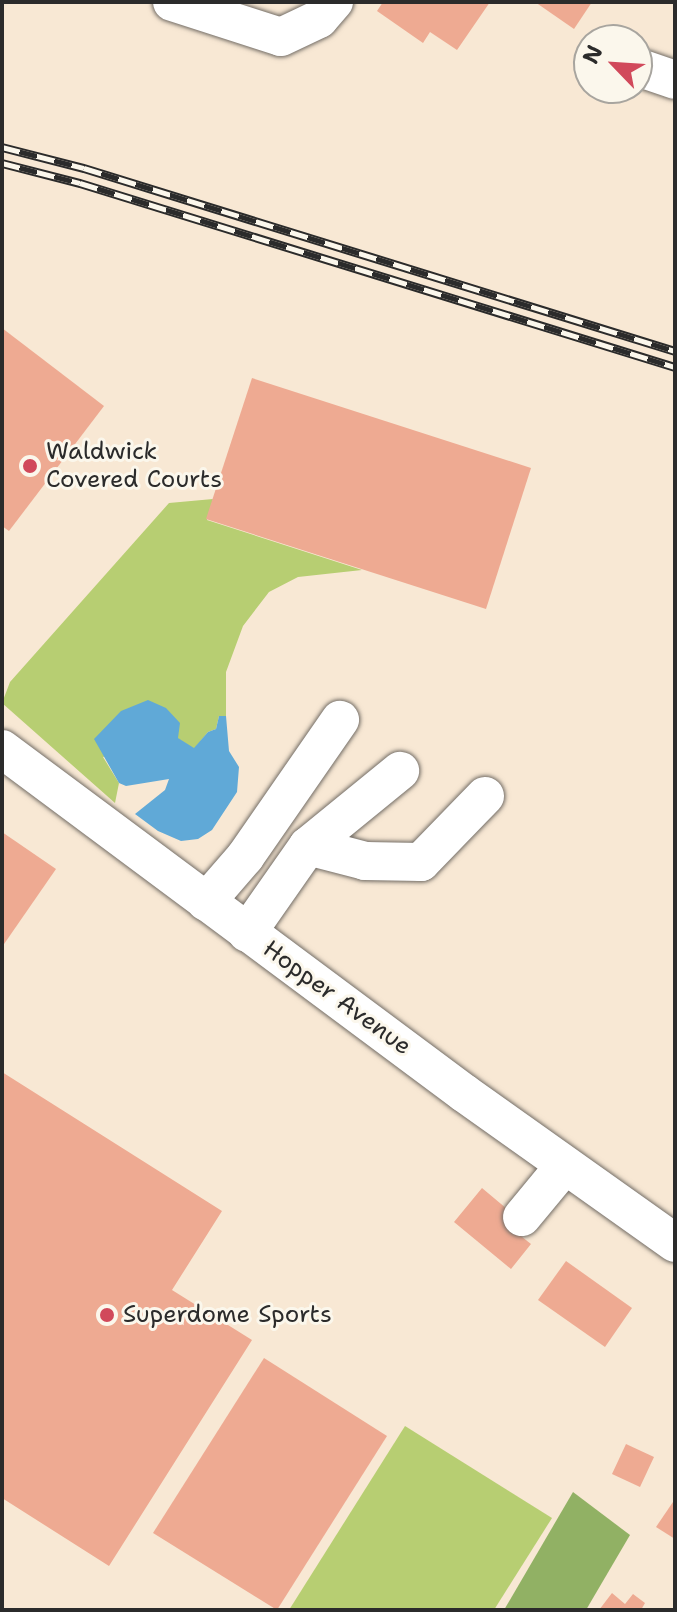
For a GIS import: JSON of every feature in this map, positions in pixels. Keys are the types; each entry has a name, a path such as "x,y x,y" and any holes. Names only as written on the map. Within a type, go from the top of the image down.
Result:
{"street":[{"path":"172,2 281,37 319,19 334,2"},
{"path":"653,72 675,80"},
{"path":"206,902 245,857 340,720"},
{"name":"Hopper Avenue","path":"2,749 247,933 675,1243"},
{"path":"247,933 308,846 400,771"},
{"path":"308,846 365,861 421,862 485,796"},
{"path":"245,857 282,884"},
{"path":"522,1217 565,1165"}],"green space":[{"path":"213,499 207,520 362,570 298,577 269,592 243,626 226,672 226,716 219,716 216,729 208,732 194,749 177,738 103,757 119,783 115,803 2,703 10,682 169,503"},
{"path":"405,1426 552,1518 494,1610 289,1610"},
{"path":"573,1492 630,1535 586,1610 504,1610"}],"water":[{"path":"148,700 166,708 180,723 178,738 194,748 208,732 216,729 219,716 226,716 229,751 239,767 237,792 212,830 198,839 181,841 158,831 135,814 165,790 169,779 126,786 119,783 94,739 121,711"}],"building":[{"path":"383,2 490,2 457,50 430,32 423,43 377,11"},
{"path":"535,2 592,2 577,24 573,24 573,28"},
{"name":"Waldwick Covered Courts","path":"2,328 104,406 9,531 2,526"},
{"path":"252,378 531,468 486,609 206,519"},
{"path":"2,832 56,869 2,947"},
{"name":"Superdome Sports","path":"2,1072 222,1211 172,1290 252,1340 109,1566 2,1498"},
{"path":"482,1188 520,1220 512,1229 531,1244 511,1269 454,1222"},
{"path":"566,1261 632,1308 605,1347 538,1300"},
{"path":"264,1358 387,1436 277,1610 153,1533"},
{"path":"626,1444 654,1457 640,1487 612,1474"},
{"path":"675,1499 675,1539 656,1527"},
{"path":"612,1593 625,1604 633,1594 645,1603 641,1610 599,1610"}],"railway":[{"path":"2,147 84,168 675,351"},
{"path":"2,163 80,183 675,367"}],"place":[{"name":"Waldwick Covered Courts","path":"30,466"},
{"name":"Superdome Sports","path":"107,1315"}]}
